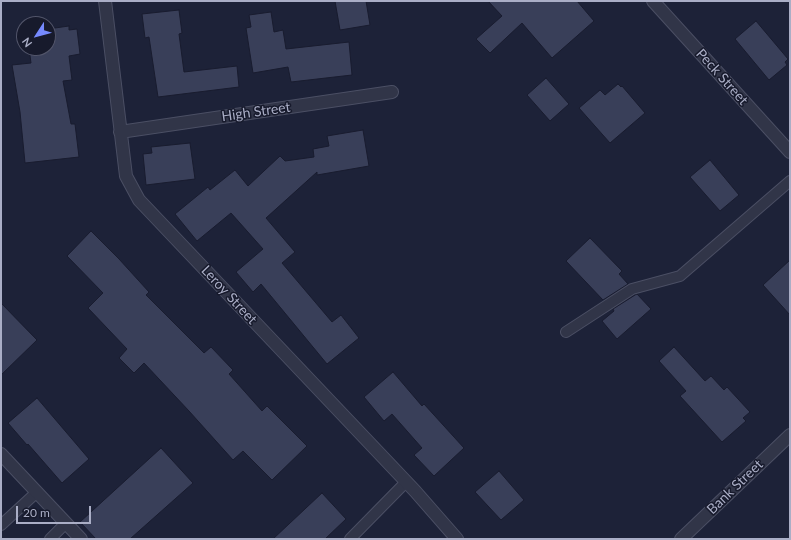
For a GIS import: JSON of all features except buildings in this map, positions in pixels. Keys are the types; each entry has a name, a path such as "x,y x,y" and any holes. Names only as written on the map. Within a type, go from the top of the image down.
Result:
{"street":[{"name":"Leroy Street","path":"105,1 126,176 139,200 406,482 457,539"},
{"name":"Peck Street","path":"653,1 790,152"},
{"name":"High Street","path":"120,132 392,92"},
{"name":"Bank Street","path":"681,539 790,435"},
{"path":"1,454 81,539"}],"lane":[{"path":"566,332 632,289 680,276 790,182"},
{"path":"350,539 406,482"},
{"path":"1,525 37,492"},
{"path":"50,539 66,523"}]}
